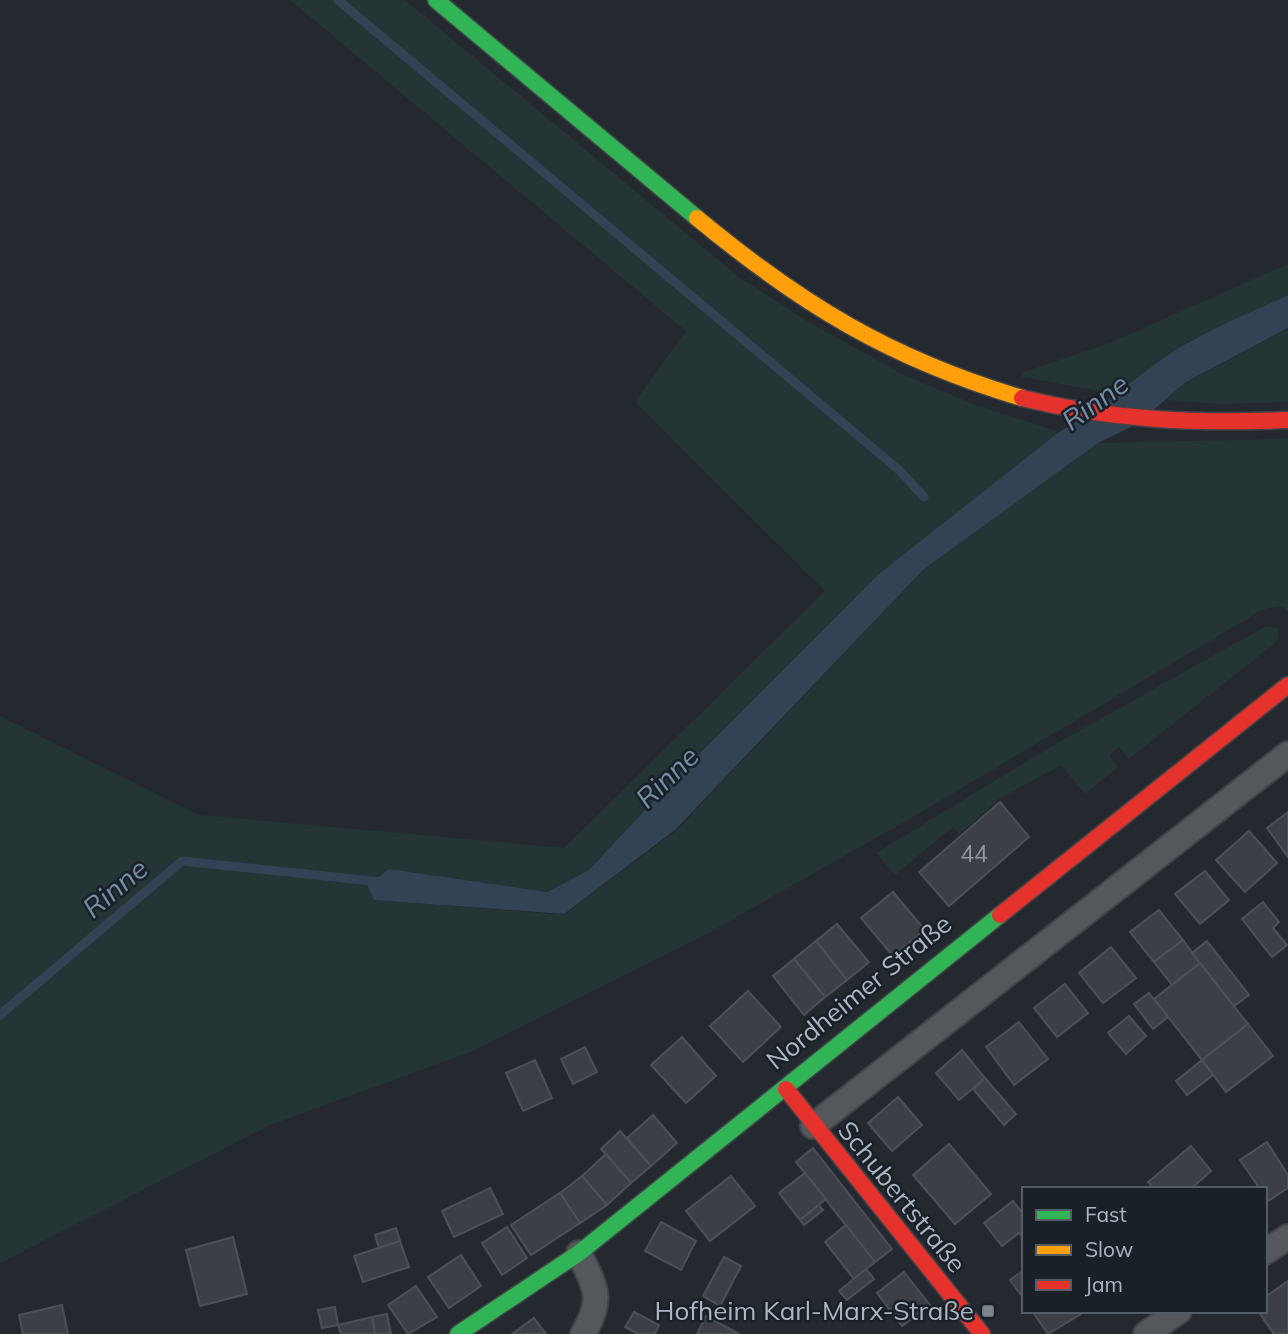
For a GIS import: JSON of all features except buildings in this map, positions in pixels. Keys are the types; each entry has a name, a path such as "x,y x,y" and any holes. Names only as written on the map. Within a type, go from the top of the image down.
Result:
{"street":[{"path":"436,0 750,262 821,312 926,365 978,385 1060,407 1157,422 1224,424 1288,420"},
{"name":"Nordheimer Straße","path":"458,1334 579,1253 1288,685"},
{"path":"813,1126 1288,754"},
{"name":"Schubertstraße","path":"786,1089 982,1334"},
{"path":"1267,1251 1288,1237"},
{"path":"579,1253 597,1290 596,1311 583,1334"},
{"path":"1146,1334 1176,1313"}],"shaded area":[{"path":"290,0 405,0 740,278 812,324 904,375 973,404 1059,432 880,573 668,784 589,870 547,892 389,869 373,880 366,880 374,900 564,915 676,831 924,569 1098,443 1288,439 1288,612 1282,606 1264,609 906,821 703,936 473,1051 270,1125 0,1263 0,716 199,815 564,848 825,591 635,402 686,331"},
{"path":"1288,264 1288,295 1191,340 1116,394 1022,377 1024,372 1112,342"},
{"path":"1288,329 1288,402 1220,404 1166,400 1187,382"},
{"path":"1266,626 1276,628 1279,635 1276,642 1129,759 1119,747 1109,756 1118,767 1085,794 1061,765 999,799 959,834 953,827 895,875 876,853 1054,745"}],"water":[{"path":"1288,295 1288,328 1186,382 1137,424 1098,443 924,569 675,830 564,914 374,900 365,880 373,881 389,869 547,892 589,870 668,785 880,573 1059,432 1101,405 1168,355 1212,330"}],"waterway":[{"path":"338,0 899,470 924,497"},
{"name":"Rinne","path":"0,1015 182,861 382,882"}],"traffic: fast":[{"path":"436,0 697,218"},
{"path":"458,1334 579,1253 1000,915"}],"traffic: slow":[{"path":"697,218 774,277 850,326 931,366 1022,398"}],"traffic: jam":[{"path":"1022,398 1088,411 1154,419 1288,420"},
{"path":"1000,915 1288,685"},
{"path":"786,1089 982,1334"}],"place":[{"name":"Hofheim Karl-Marx-Straße","path":"988,1311"}]}
